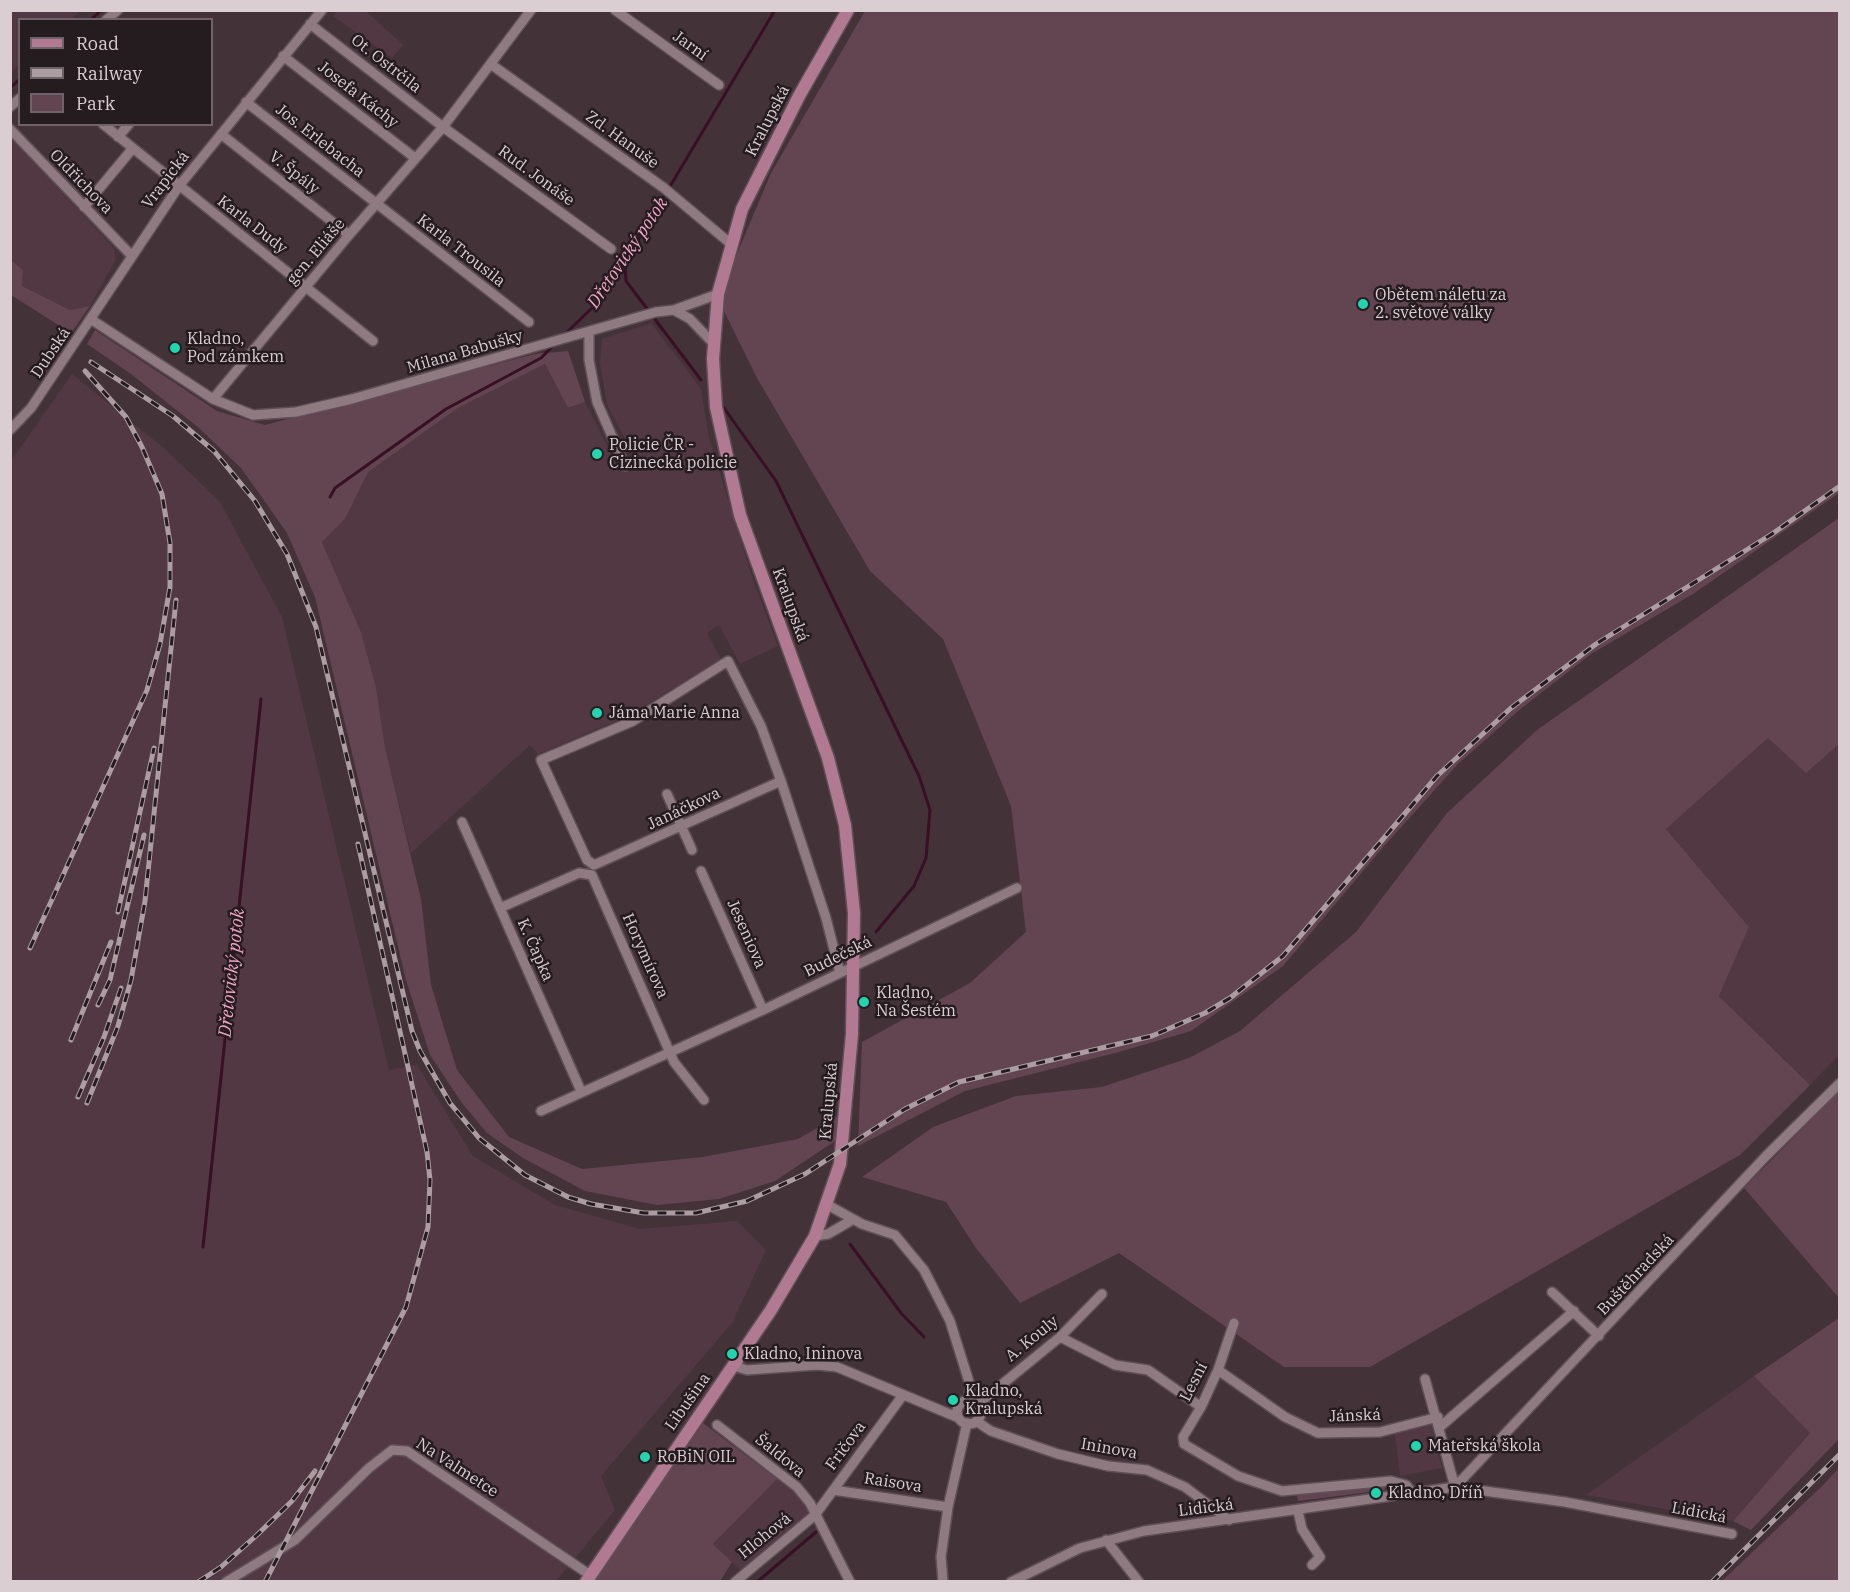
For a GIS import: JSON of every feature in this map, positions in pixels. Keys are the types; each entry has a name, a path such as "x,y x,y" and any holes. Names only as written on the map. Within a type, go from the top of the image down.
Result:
{"main road":[{"name":"Kralupská","path":"826,1204 840,1164 852,1034 854,913 845,825 828,758 740,515 716,407 713,343 718,294 742,209 770,152 848,10"},
{"name":"Libušina","path":"588,1578 771,1310 815,1236 826,1204"}],"street":[{"name":"Vrapická","path":"92,320 131,255 179,186 322,10"},
{"name":"gen. Eliáše","path":"213,399 375,204 443,127 492,65 531,10"},
{"name":"Jarní","path":"615,10 718,85"},
{"name":"Ot. Ostrčila","path":"310,24 443,127"},
{"name":"Josefa Káchy","path":"283,56 415,158"},
{"name":"Zd. Hanuše","path":"492,65 675,196 731,244"},
{"name":"Jos. Erlebacha","path":"246,102 375,204"},
{"name":"Karla Dudy","path":"105,126 373,341"},
{"path":"118,137 127,126"},
{"name":"Rud. Jonáše","path":"443,127 611,249"},
{"name":"Oldřichova","path":"10,129 131,255"},
{"name":"V. Špály","path":"221,134 349,235"},
{"path":"84,207 134,148"},
{"name":"Karla Trousila","path":"375,204 529,322"},
{"name":"Milana Babušky","path":"213,399 253,415 296,412 656,312 674,310 718,294"},
{"path":"674,310 690,319 713,343"},
{"path":"92,320 213,399"},
{"name":"Dubská","path":"10,430 32,408 92,320"},
{"path":"590,332 589,360 597,402 626,466"},
{"name":"Janáčkova","path":"728,662 761,726 781,781 599,865 587,860 541,760 633,721 728,662"},
{"path":"781,781 826,918 840,973"},
{"path":"667,794 692,850"},
{"name":"K. Čapka","path":"462,822 581,1091"},
{"name":"Jeseniova","path":"701,871 763,1010"},
{"name":"Horymírova","path":"500,908 579,873 590,874 595,879 672,1052"},
{"name":"Budečská","path":"541,1111 763,1010 1017,888"},
{"path":"672,1052 674,1062 704,1100"},
{"name":"Buštěhradská","path":"1455,1487 1766,1156 1839,1083"},
{"path":"826,1204 852,1220 895,1234 924,1270 950,1321 974,1402 981,1415 967,1421"},
{"path":"815,1236 828,1234 852,1220"},
{"path":"1552,1292 1599,1336"},
{"name":"A. Kouly","path":"974,1402 1060,1337 1102,1294"},
{"name":"Jánská","path":"1218,1370 1284,1417 1318,1433 1380,1432 1439,1421 1574,1311"},
{"name":"Lesní","path":"1234,1323 1218,1370 1201,1407 1183,1437 1184,1444 1254,1483 1282,1491 1294,1492 1391,1480 1406,1485 1413,1494"},
{"path":"1060,1337 1115,1365 1148,1370 1201,1407"},
{"name":"Ininova","path":"734,1366 747,1370 817,1365 837,1367 991,1431 1058,1454 1108,1466 1147,1470 1185,1487 1229,1520"},
{"path":"1425,1379 1439,1421 1455,1487"},
{"name":"Fričova","path":"815,1515 903,1395"},
{"path":"943,1581 941,1557 948,1507 967,1421 959,1406 974,1402"},
{"name":"Šaldova","path":"717,1425 797,1487 815,1515 850,1581"},
{"name":"Na Valmetce","path":"226,1581 295,1540 369,1468 392,1450 407,1451 588,1578"},
{"name":"Lidická","path":"1011,1581 1080,1548 1144,1531 1455,1487 1564,1502 1732,1534"},
{"name":"Raisova","path":"833,1490 948,1507"},
{"path":"1298,1511 1302,1529 1320,1557 1312,1565"},
{"name":"Hlohová","path":"735,1581 815,1515"},
{"path":"1106,1540 1139,1581"}],"shaded area":[{"path":"11,10 81,10 72,18 18,18 18,66 11,73"},
{"path":"338,10 366,11 403,45 392,58 333,16"},
{"path":"11,138 114,248 116,259 90,306 70,310 22,286 23,270 11,259"},
{"path":"651,323 701,389 709,438 752,577 778,646 740,664 719,625 707,633 721,659 629,715 538,754 530,745 411,853 385,747 376,687 361,632 322,542 345,519 367,472 458,408 545,364 568,408 585,402 618,468 636,459 607,405 600,363 602,339"},
{"path":"72,374 164,448 220,502 282,617 389,1070 417,1065 473,1156 555,1205 640,1229 737,1221 766,1250 732,1323 601,1476 615,1510 556,1581 11,1581 11,461"},
{"path":"1768,738 1806,772 1839,744 1839,1055 1810,1085 1719,996 1749,927 1666,829"},
{"path":"1754,1376 1810,1433 1733,1521 1586,1495"},
{"name":"Mateřská škola","path":"1431,1424 1442,1468 1400,1476 1395,1434"},
{"path":"778,1477 794,1489 812,1516 741,1571 713,1544"}],"green space":[{"path":"865,11 1839,11 1839,493 1693,594 1591,654 1518,711 1458,764 1385,845 1283,966 1191,1031 1119,1052 965,1091 858,1146 862,1042 970,983 1026,932 1011,806 943,639 870,571 757,378 718,299 771,173"},
{"path":"10,259 23,270 22,286 70,310 90,306 71,333 11,295"},
{"path":"95,330 217,411 265,425 535,354 568,351 585,402 568,408 545,364 458,408 368,472 345,519 322,542 361,632 376,687 385,747 421,899 431,985 457,1070 509,1137 582,1169 703,1157 798,1139 838,1116 835,1141 775,1181 719,1199 657,1205 585,1191 523,1158 487,1133 462,1103 430,1055 406,980 315,597 287,533 241,468 199,428 131,374 87,344"},
{"path":"1839,518 1839,744 1806,773 1768,738 1666,829 1749,927 1719,996 1810,1085 1740,1155 1370,1367 1284,1367 1119,1253 1020,1303 976,1248 946,1202 862,1177 933,1127 1016,1096 1102,1087 1189,1058 1240,1031 1356,932 1447,813 1537,730"},
{"path":"1839,1091 1839,1298 1744,1188"},
{"path":"1839,1318 1839,1439 1751,1530 1733,1521 1810,1433 1754,1376"},
{"path":"703,1423 777,1479 713,1544 732,1562 720,1581 592,1582"},
{"path":"1839,1468 1839,1581 1722,1581 1822,1486"},
{"path":"1384,1485 1385,1490 1298,1501 1297,1495"}],"waterway":[{"path":"93,18 101,10"},
{"name":"Dřetovický potok","path":"564,335 594,306 625,262 775,10"},
{"path":"10,88 18,81"},
{"path":"625,263 626,281 701,380"},
{"name":"Dřetovický potok","path":"330,497 335,488 446,409 541,358 555,344"},
{"path":"724,408 776,481 919,776 930,810 926,858 914,886 876,932"},
{"name":"Dřetovický potok","path":"203,1247 261,699"},
{"path":"850,1244 901,1313 924,1337"},
{"path":"757,1582 816,1532"}],"railway":[{"path":"91,362 173,416 214,451 255,501 287,554 316,627 412,1031 420,1051 450,1103 479,1138 525,1175 568,1197 591,1204 644,1213 696,1213 747,1201 805,1174 905,1109 959,1082 1152,1036 1205,1013 1230,998 1283,956 1437,776 1511,708 1596,644 1772,534 1840,486"},
{"path":"30,948 147,690 160,644 170,587 170,543 162,494 126,417 85,371"},
{"path":"87,1103 118,1026 131,980 145,901 176,600"},
{"path":"118,912 154,748"},
{"path":"98,1005 110,980 144,835"},
{"path":"265,1582 406,1307 428,1227 430,1180 427,1152 358,844"},
{"path":"71,1040 111,942"},
{"path":"78,1097 104,1037 121,988"},
{"path":"1712,1582 1840,1454"},
{"path":"198,1582 221,1567 257,1535 292,1501 315,1471"}],"place":[{"name":"Obětem náletu za 2. světové války","path":"1363,304"},
{"name":"Kladno, Pod zámkem","path":"175,348"},
{"name":"Policie ČR - Cizinecká policie","path":"597,454"},
{"name":"Jáma Marie Anna","path":"597,713"},
{"name":"Kladno, Na Šestém","path":"864,1002"},
{"name":"Kladno, Ininova","path":"732,1354"},
{"name":"Kladno, Kralupská","path":"953,1400"},
{"name":"Mateřská škola","path":"1416,1446"},
{"name":"RoBiN OIL","path":"645,1457"},
{"name":"Kladno, Dříň","path":"1376,1493"}]}
